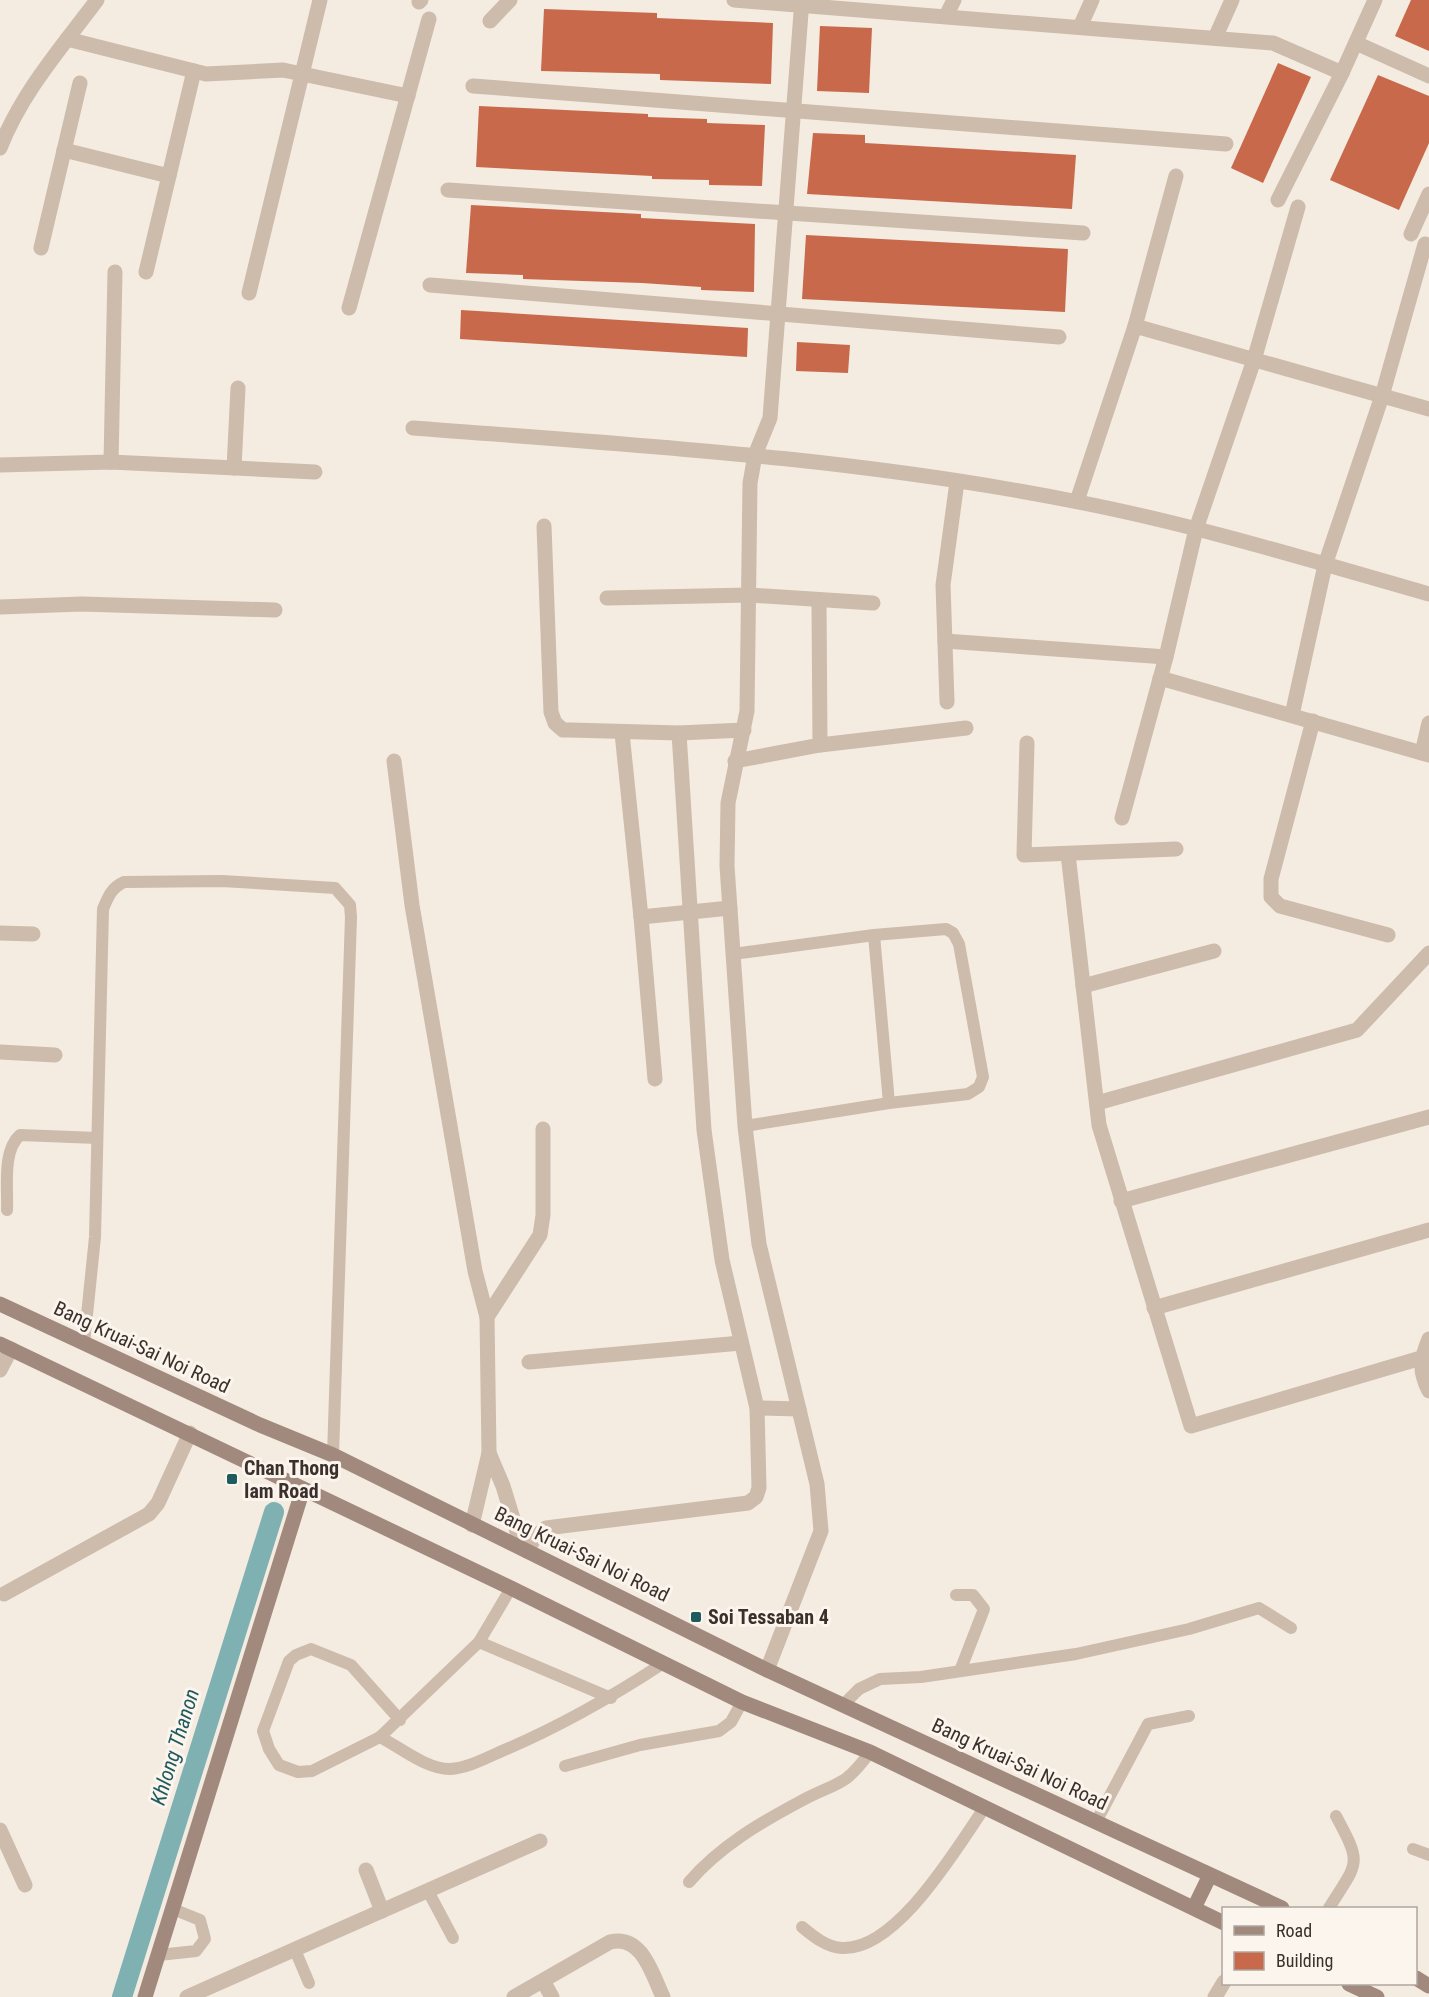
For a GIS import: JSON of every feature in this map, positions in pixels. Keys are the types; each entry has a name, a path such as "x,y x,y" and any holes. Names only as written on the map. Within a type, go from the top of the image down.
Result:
{"main road":[{"name":"Bang Kruai-Sai Noi Road","path":"0,1304 333,1455 767,1670 1280,1907"},
{"path":"5,1347 511,1588 742,1702 870,1752 1222,1922"},
{"path":"145,1997 303,1489"},
{"path":"1194,1908 1210,1875"},
{"path":"1353,1985 1377,1997"}],"street":[{"path":"0,148 6,116 28,91 97,0"},
{"path":"249,293 320,0"},
{"path":"490,21 510,0"},
{"path":"734,0 801,2 1273,43 1342,74"},
{"path":"946,16 954,0"},
{"path":"1080,27 1092,0"},
{"path":"1215,38 1232,0"},
{"path":"1278,200 1342,74 1375,0"},
{"path":"767,1670 821,1531 817,1484 759,1244 744,1126 727,866 728,803 747,711 750,483 755,455 770,418 801,2"},
{"path":"349,308 429,19"},
{"path":"67,39 206,74 283,70 408,96"},
{"path":"1356,44 1429,76"},
{"path":"146,272 195,71"},
{"path":"41,248 80,83"},
{"path":"473,86 1226,144"},
{"path":"64,150 169,176"},
{"path":"1077,501 1135,326 1176,176"},
{"path":"448,190 785,211 1083,233"},
{"path":"1411,234 1429,194"},
{"path":"1122,818 1166,657 1196,529 1254,360 1298,207"},
{"path":"1292,715 1325,565 1382,396 1425,244"},
{"path":"111,462 115,272"},
{"path":"430,285 1059,337"},
{"path":"1135,326 1429,410"},
{"path":"234,468 238,388"},
{"path":"413,428 755,455 957,482 1077,501 1196,529 1429,594"},
{"path":"0,465 111,462 315,472"},
{"path":"947,702 943,585 957,482"},
{"path":"544,526 551,712 555,723 564,730 622,733 744,730"},
{"path":"607,598 749,595 873,603"},
{"path":"819,601 820,745"},
{"path":"0,607 82,603 275,610"},
{"path":"945,641 1166,657"},
{"path":"1160,678 1426,754 1429,723"},
{"path":"1313,721 1271,879 1271,897 1280,906 1388,935"},
{"path":"735,761 820,745 966,728"},
{"path":"622,733 655,1078"},
{"path":"489,1453 503,1485 524,1549 546,1528 748,1503 756,1497 759,1488 756,1408 722,1260 704,1130 679,733"},
{"path":"1027,743 1024,855 1176,849"},
{"path":"394,760 414,916 475,1271 488,1317 489,1453 472,1525"},
{"path":"1068,854 1099,1125 1191,1426 1421,1358"},
{"path":"641,917 730,908"},
{"path":"0,933 33,934"},
{"path":"1083,986 1214,951"},
{"path":"1097,1103 1357,1030 1429,953"},
{"path":"0,1052 55,1054"},
{"path":"1121,1201 1429,1117"},
{"path":"488,1317 540,1235 543,1215 543,1129"},
{"path":"1154,1308 1429,1230"},
{"path":"1429,1339 1421,1358 1421,1374 1429,1391"},
{"path":"529,1362 741,1343"},
{"path":"0,1370 5,1347"},
{"path":"756,1408 799,1409"},
{"path":"4,1594 150,1514 158,1503 190,1434"},
{"path":"0,1830 25,1885"},
{"path":"187,1997 540,1841"},
{"path":"366,1870 382,1911"},
{"path":"514,1997 610,1942 621,1939 638,1948 663,1997"},
{"path":"543,1981 552,1997"}],"lane":[{"path":"84,1344 94,1237 103,909 116,886 124,882 222,881 335,888 350,905 351,917 333,1455"},
{"path":"733,954 874,935 946,930 956,937 983,1077 980,1087 969,1094 889,1103 744,1126"},
{"path":"874,935 889,1103"},
{"path":"7,1210 10,1152 14,1141 20,1135 97,1138"},
{"path":"400,1720 351,1665 311,1649 296,1654 289,1661 263,1731 268,1749 279,1765 298,1772 312,1771 380,1737 400,1720 479,1642 511,1588"},
{"path":"956,1595 973,1595 984,1609 960,1671"},
{"path":"843,1705 859,1689 880,1679 921,1677 1076,1654 1189,1629 1259,1608 1291,1628"},
{"path":"479,1642 611,1698"},
{"path":"380,1737 430,1765 450,1769 471,1764 555,1728 611,1698 662,1664"},
{"path":"566,1766 640,1745 719,1731 731,1722 742,1702"},
{"path":"1096,1822 1148,1724 1189,1716"},
{"path":"689,1881 710,1858 735,1840 803,1800 843,1783 852,1776 870,1752"},
{"path":"802,1927 827,1944 842,1948 862,1946 917,1904 985,1807"},
{"path":"1330,1907 1355,1867 1354,1849 1336,1816"},
{"path":"1413,1849 1429,1855"},
{"path":"428,1891 453,1938"},
{"path":"159,1955 196,1951 205,1940 200,1920 173,1910"},
{"path":"295,1950 309,1983"}],"building":[{"path":"1411,0 1429,0 1429,51 1395,36"},
{"path":"544,9 657,13 657,18 773,23 771,84 660,80 660,74 541,71"},
{"path":"820,26 872,28 869,93 817,91"},
{"path":"1278,63 1311,77 1263,183 1231,168"},
{"path":"1378,75 1429,96 1429,143 1399,210 1330,180"},
{"path":"479,106 648,114 648,117 707,119 707,123 765,125 762,186 709,185 709,180 652,179 652,176 476,167"},
{"path":"813,133 865,135 865,143 1076,155 1072,209 807,194"},
{"path":"471,205 641,214 641,218 755,224 754,292 701,290 701,287 642,283 523,279 523,275 466,273"},
{"path":"806,235 1068,249 1065,312 802,299"},
{"path":"461,310 748,328 747,357 460,339"},
{"path":"797,342 850,345 848,373 796,371"}],"waterway":[{"name":"Khlong Thanon","path":"122,1997 274,1512"}],"place":[{"name":"Chan Thong Iam Road","path":"232,1479"},
{"name":"Soi Tessaban 4","path":"696,1617"}]}
